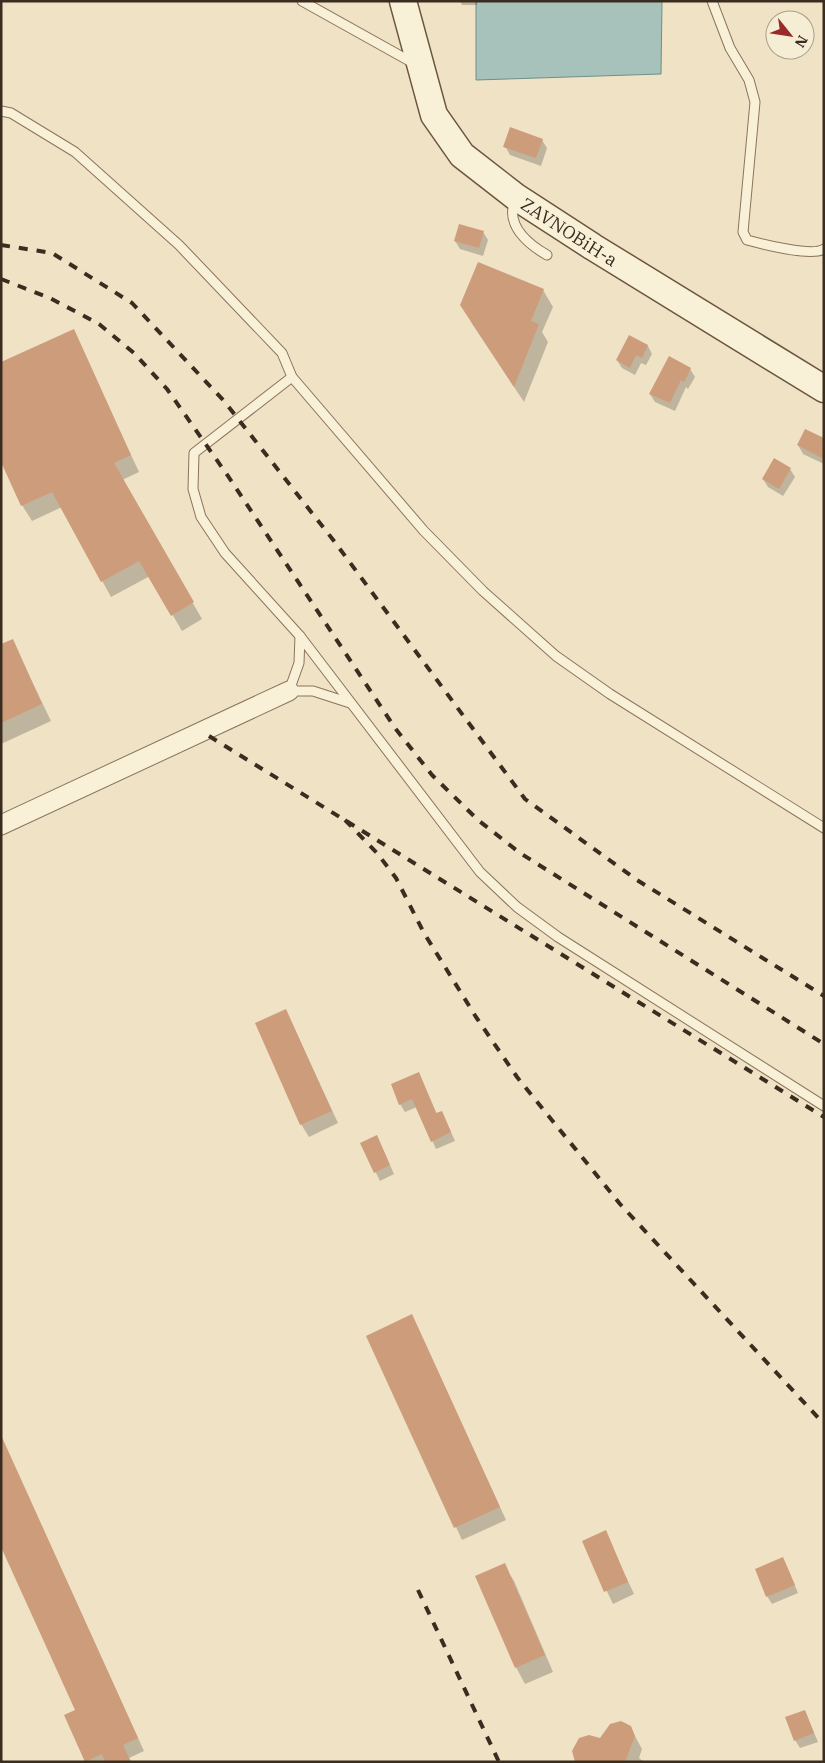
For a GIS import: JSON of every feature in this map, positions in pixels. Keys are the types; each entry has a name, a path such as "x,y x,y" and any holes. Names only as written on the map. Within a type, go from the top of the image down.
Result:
{"main road":[{"name":"ZAVNOBiH-a","path":"403,1 434,115 462,155 516,197 593,247 824,389"}],"street":[{"path":"1,825 289,691"}],"lane":[{"path":"302,1 422,68"},
{"path":"712,1 730,48 749,80 755,102 743,232 747,240 774,246 812,251 824,248"},
{"path":"1,111 11,113 75,152 171,239 282,354 292,377 424,531 483,591 556,656 610,694 824,828"},
{"path":"516,197 512,213 520,234 528,245 547,255"},
{"path":"292,377 194,453 192,470 193,489 200,517 225,553 300,636 480,872 516,907 558,937 824,1106"},
{"path":"300,636 299,662 289,691 313,691 333,696 352,704"}],"water":[{"path":"476,1 662,1 661,74 476,80"}],"building":[{"path":"510,127 543,139 536,158 503,147"},
{"path":"459,224 484,231 479,248 454,241"},
{"path":"478,262 544,289 531,321 539,324 514,387 460,305"},
{"path":"74,329 131,455 114,463 194,602 171,616 139,561 101,582 52,492 21,506 1,462 1,362"},
{"path":"629,335 648,345 642,358 636,355 630,368 616,360"},
{"path":"669,356 691,368 684,382 681,380 670,403 649,394"},
{"path":"805,429 824,438 824,459 797,445"},
{"path":"774,458 791,468 779,489 762,479"},
{"path":"13,639 42,704 1,723 1,644"},
{"path":"286,1009 332,1111 300,1125 255,1023"},
{"path":"419,1072 436,1113 442,1111 451,1132 431,1142 412,1099 399,1105 391,1084"},
{"path":"377,1135 390,1165 374,1173 360,1143"},
{"path":"412,1314 500,1507 454,1528 366,1336"},
{"path":"1,1435 138,1738 123,1745 131,1762 105,1762 102,1754 85,1762 64,1715 75,1710 1,1547"},
{"path":"606,1530 628,1582 604,1592 582,1541"},
{"path":"783,1557 795,1585 766,1597 755,1569"},
{"path":"505,1563 545,1655 515,1668 475,1576"},
{"path":"805,1710 814,1733 794,1741 785,1717"},
{"path":"621,1721 631,1726 635,1736 625,1762 575,1762 572,1751 579,1738 589,1735 600,1738 610,1724"}],"railway":[{"path":"1,245 52,253 132,303 224,401 334,541 525,799 637,880 824,996"},
{"path":"1,279 50,298 99,324 134,353 167,389 228,476 395,728 432,775 478,820 520,853 824,1044"},
{"path":"209,736 824,1117"},
{"path":"345,820 377,853 396,878 424,933 476,1017 517,1077 620,1204 824,1424"},
{"path":"418,1590 499,1762"}]}
